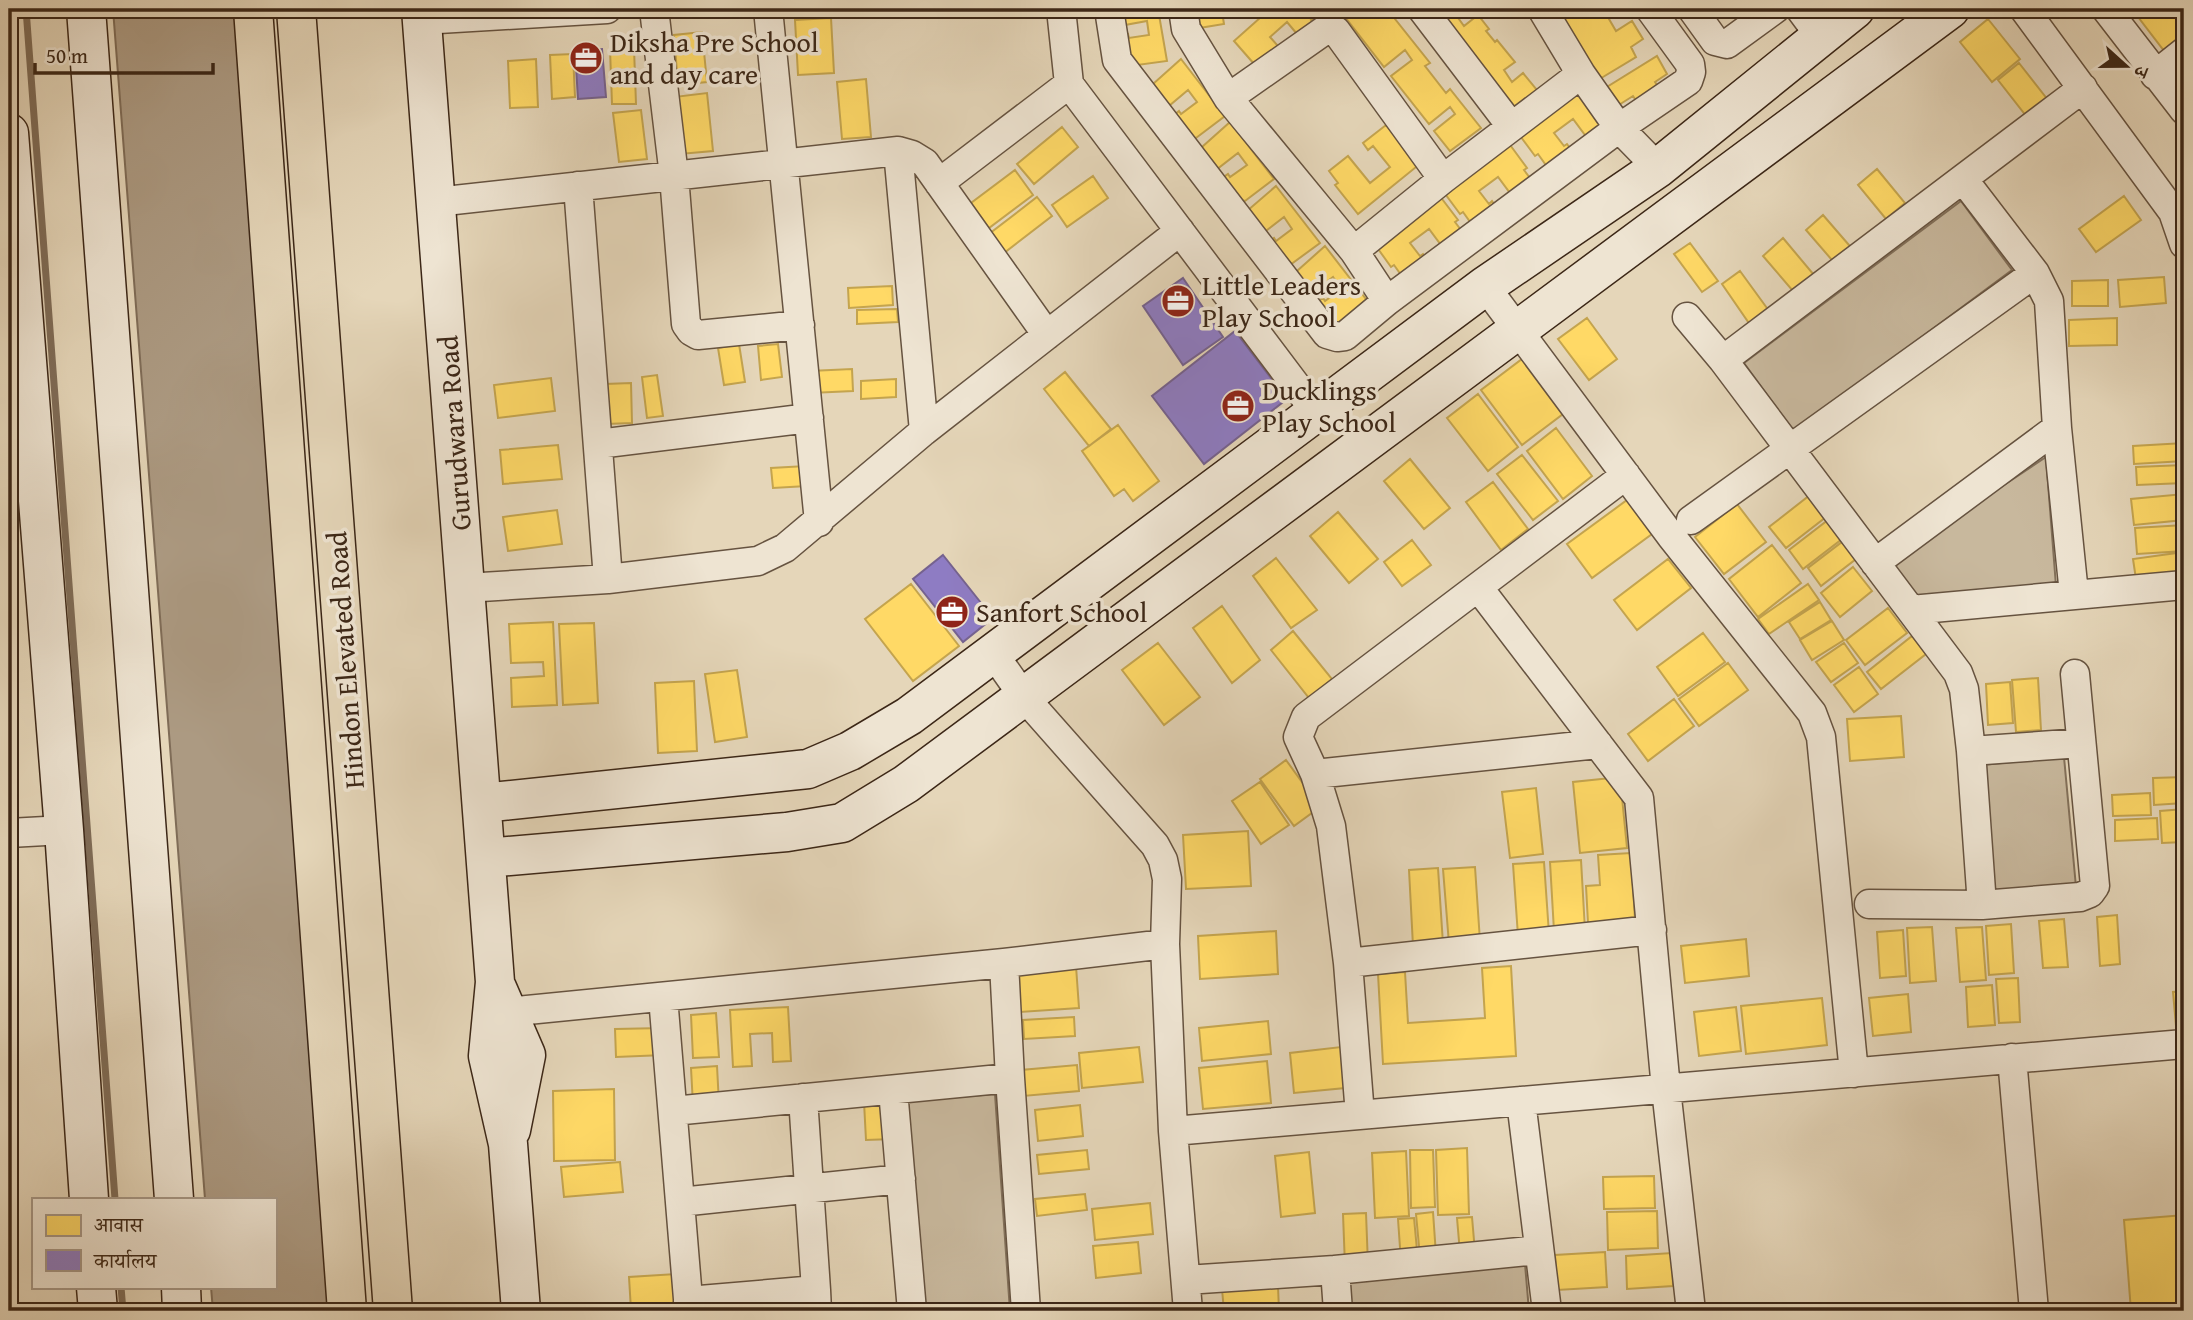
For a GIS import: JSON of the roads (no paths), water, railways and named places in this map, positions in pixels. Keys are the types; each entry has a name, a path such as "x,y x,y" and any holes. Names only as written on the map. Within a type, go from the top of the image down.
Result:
{"highway":[{"name":"Hindon Elevated Road","path":"253,9 347,1311"},
{"name":"Hindon Elevated Road","path":"296,9 393,1311"}],"street":[{"path":"86,9 174,1198"},
{"path":"422,14 607,9"},
{"path":"654,9 674,176 686,324 698,335 800,324"},
{"path":"768,9 819,522"},
{"path":"1061,9 1069,83 1316,412"},
{"path":"1109,9 1117,60 1327,334 1336,337 1345,336 1387,301 1619,128 1688,81 1690,64 1650,9"},
{"path":"1183,9 1186,29 1228,97 1354,251 1387,301"},
{"path":"1422,9 1511,126"},
{"path":"1542,9 1581,74 1619,128 1658,169"},
{"path":"1692,9 1715,41 1727,44 1775,9"},
{"path":"481,803 808,769 850,751 909,716 1485,286 1658,169 1810,22 1855,9"},
{"path":"486,858 787,832 842,823 906,784 1950,9"},
{"path":"2024,9 2174,212 2184,244"},
{"path":"2106,9 2184,110"},
{"name":"Gurudwara Road","path":"422,14 481,803 501,997 488,1056 508,1144 520,1311"},
{"path":"1228,97 1325,30 1336,31 1443,179"},
{"path":"2155,75 2184,52"},
{"path":"1354,251 1581,74"},
{"path":"939,183 1069,83"},
{"path":"1723,360 2084,88"},
{"path":"9,133 64,830 89,1198"},
{"path":"898,151 924,431"},
{"path":"436,202 898,151 925,163 1048,335"},
{"path":"1963,179 2035,273 2049,301 2057,428 2074,594"},
{"path":"578,186 608,579"},
{"path":"466,589 608,579 758,561 786,548 924,431 1180,231"},
{"path":"1691,520 2035,273"},
{"path":"1485,286 1671,536 1812,713 1822,750 1854,1073"},
{"path":"1687,317 1723,360 1958,673 1962,681 1972,751 1982,905"},
{"path":"598,444 809,418"},
{"path":"1875,562 2057,428"},
{"path":"1360,1115 1348,963 1331,826 1315,774 1298,737 1306,717 1626,475"},
{"path":"1911,610 2184,585"},
{"path":"1478,587 1639,799 1691,1311"},
{"path":"993,653 1024,697 1155,845 1163,860 1167,879 1165,944 1173,1131 1188,1311"},
{"path":"1869,904 1982,905 2080,897 2090,893 2095,886 2076,674"},
{"path":"1972,751 2081,743"},
{"path":"1315,774 1598,744"},
{"path":"9,833 64,830"},
{"path":"1348,963 1652,930"},
{"path":"501,997 663,997 1165,944"},
{"path":"1004,963 1027,1311"},
{"path":"663,997 689,1306 816,1301 803,1098"},
{"path":"1173,1131 2184,1044"},
{"path":"2012,1058 2034,1311"},
{"path":"673,1111 1010,1078"},
{"path":"893,1090 912,1311"},
{"path":"1521,1101 1547,1311"},
{"path":"680,1202 901,1179"},
{"path":"1186,1280 1335,1270 1539,1250"},
{"path":"1335,1270 1338,1311"},
{"path":"96,1288 98,1311"},
{"path":"181,1288 183,1311"}],"waterway":[{"path":"26,9 115,1198"},
{"path":"121,1288 123,1311"}],"place":[{"name":"Diksha Pre School and day care","path":"586,58"},
{"name":"Little Leaders Play School","path":"1178,301"},
{"name":"Ducklings Play School","path":"1238,406"},
{"name":"Sanfort School","path":"952,612"}]}
